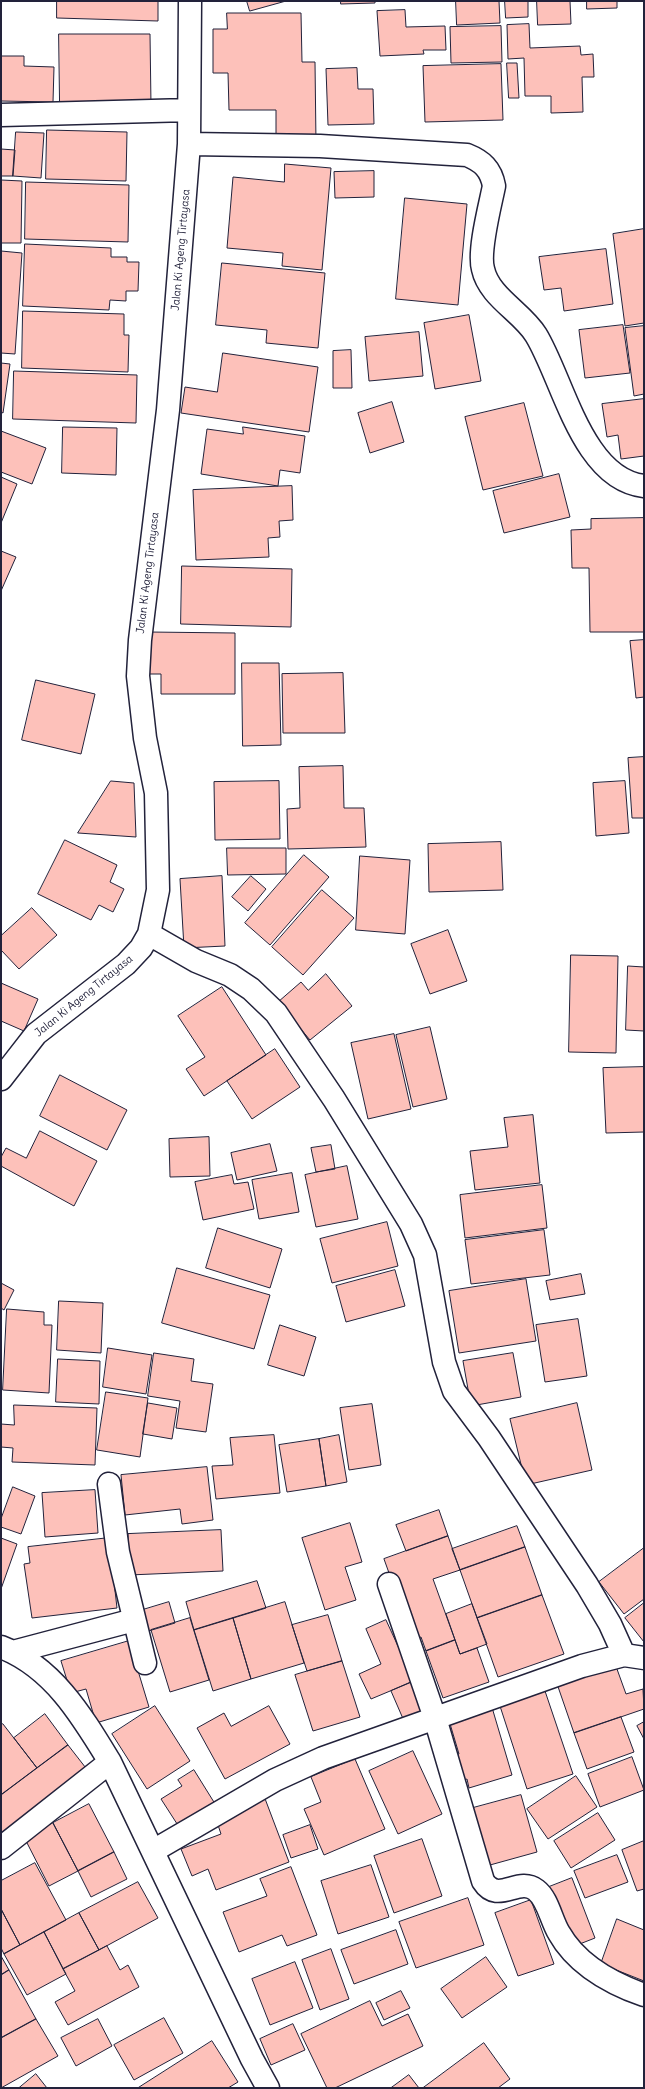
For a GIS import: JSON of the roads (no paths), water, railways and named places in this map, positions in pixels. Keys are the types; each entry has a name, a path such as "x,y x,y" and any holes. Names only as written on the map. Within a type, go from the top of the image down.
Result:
{"street":[{"name":"Jalan Ki Ageng Tirtayasa","path":"1,1079 36,1034 126,964 141,948 149,934 158,890 156,793 145,738 139,684 140,640 168,410 189,144 190,1"},
{"path":"1,115 189,110"},
{"path":"189,144 320,146 467,155 477,159 485,165 492,177 494,186 482,257 483,272 494,291 520,315 535,334 568,407 596,457 610,471 624,480 635,485 644,486"},
{"path":"149,934 196,961 230,975 251,989 276,1013 334,1099 411,1224 426,1255 444,1362 454,1391 489,1438 587,1585 610,1624 634,1657 544,1678 323,1758 275,1780 153,1851"},
{"path":"109,1484 118,1552 145,1662"},
{"path":"389,1584 435,1718 459,1804 486,1885 495,1892 525,1886 535,1889 542,1897 559,1932 575,1954 601,1977 644,1995"},
{"path":"7,1650 134,1620"},
{"path":"7,1650 30,1662 67,1697 110,1762 252,2059 268,2088"},
{"path":"1,1848 110,1762"}]}
